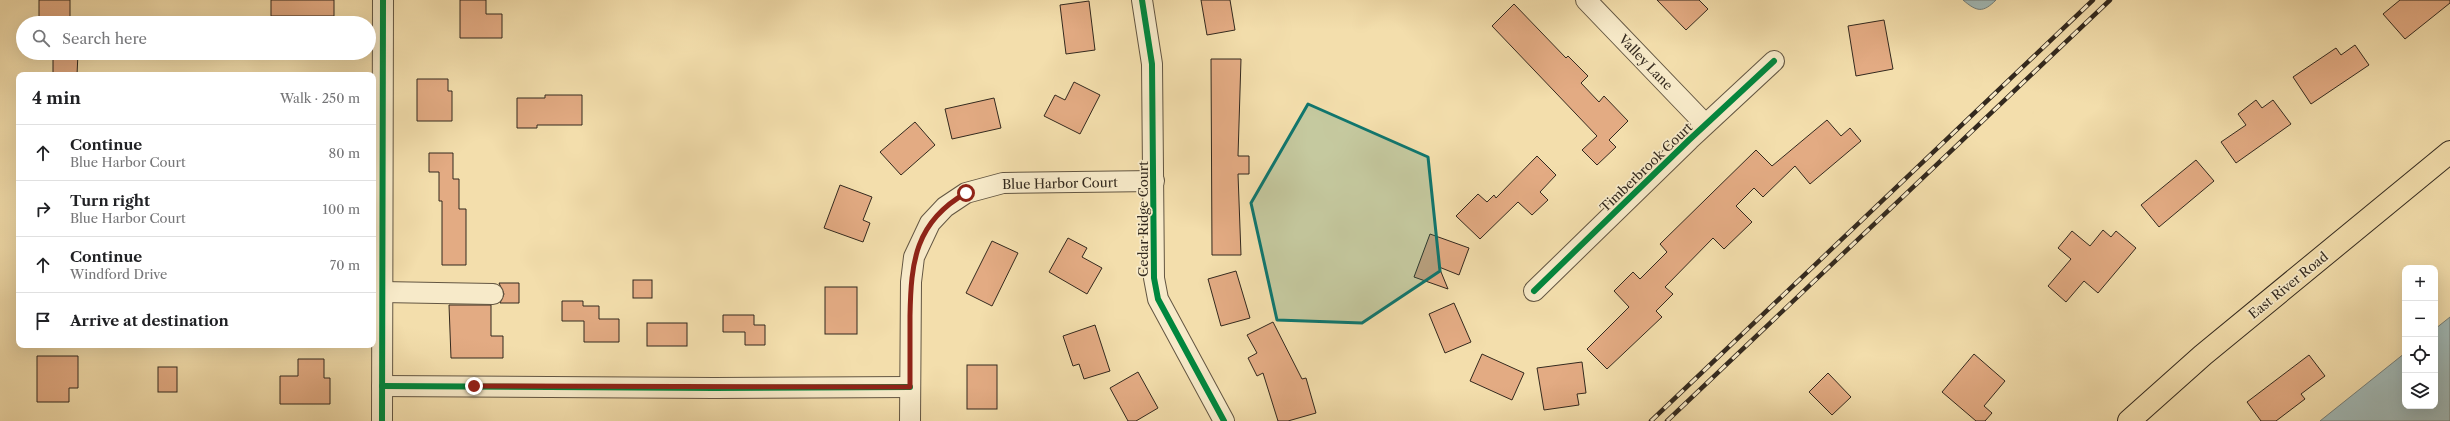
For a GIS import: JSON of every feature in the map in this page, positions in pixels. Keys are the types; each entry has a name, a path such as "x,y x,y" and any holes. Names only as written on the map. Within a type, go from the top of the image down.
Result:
{"main road":[{"name":"East River Road","path":"2129,421 2203,355 2450,152"}],"street":[{"path":"382,421 383,0"},
{"name":"Cedar Ridge Court","path":"1142,0 1152,64 1154,278 1158,299 1224,421"},
{"name":"Valley Lane","path":"1586,0 1706,124"},
{"name":"Timberbrook Court","path":"1534,291 1706,124 1774,61"},
{"name":"Blue Harbor Court","path":"910,421 911,282 914,257 930,223 945,207 966,193 1003,183 1154,181"},
{"path":"382,292 493,294"},
{"path":"382,386 656,388 910,387"}],"highlighted area":[{"path":"1308,104 1428,157 1440,271 1362,323 1277,320 1251,203"}],"water":[{"path":"1963,0 1996,0 1984,9 1976,9"},
{"path":"2450,317 2450,421 2320,421 2402,355 2402,409 2438,409 2438,327"}],"building":[{"path":"39,0 70,0 70,16 39,16"},
{"path":"271,0 334,0 334,16 271,16"},
{"path":"460,0 486,0 486,14 502,14 502,38 460,38"},
{"path":"1201,0 1230,0 1235,30 1207,35"},
{"path":"1657,0 1699,0 1708,9 1686,30"},
{"path":"2400,0 2450,0 2450,3 2405,39 2383,14"},
{"path":"1089,1 1095,50 1066,54 1060,5"},
{"path":"1514,4 1566,58 1568,56 1588,76 1581,83 1599,102 1604,96 1628,121 1609,140 1616,147 1597,165 1582,150 1597,136 1492,26"},
{"path":"1884,20 1893,69 1856,76 1848,26"},
{"path":"2355,45 2369,65 2311,104 2293,77 2336,48 2341,55"},
{"path":"1211,59 1241,59 1238,156 1249,156 1249,174 1238,174 1241,255 1212,255"},
{"path":"53,60 78,60 77,72 53,72"},
{"path":"417,79 448,79 448,91 452,91 452,121 417,121"},
{"path":"1074,82 1100,95 1080,134 1044,116 1055,95 1065,100"},
{"path":"545,95 582,95 582,125 537,125 537,128 517,128 517,98 545,98"},
{"path":"994,98 1001,128 952,139 945,109"},
{"path":"2256,100 2262,108 2273,100 2291,124 2236,163 2221,142 2246,125 2238,114"},
{"path":"1827,120 1841,136 1850,128 1861,141 1810,184 1795,166 1763,197 1754,188 1736,206 1752,222 1724,249 1713,238 1665,287 1673,294 1656,311 1662,317 1607,369 1587,349 1629,307 1614,291 1633,272 1640,279 1667,252 1660,244 1756,150 1772,166"},
{"path":"915,122 935,145 901,175 880,152"},
{"path":"429,153 453,153 453,179 459,179 459,209 466,209 466,265 442,265 442,201 439,201 439,172 429,172"},
{"path":"1537,156 1556,175 1540,192 1548,200 1532,215 1518,202 1480,239 1456,216 1478,194 1487,202 1494,195 1496,198"},
{"path":"2196,160 2214,181 2159,227 2141,205"},
{"path":"840,185 872,197 863,220 870,223 863,242 824,228"},
{"path":"2103,230 2111,237 2116,231 2136,248 2098,293 2084,281 2066,302 2048,286 2071,259 2058,248 2072,231 2090,246"},
{"path":"1430,234 1469,248 1459,275 1439,267 1448,289 1414,277"},
{"path":"1068,238 1087,248 1082,257 1102,268 1087,294 1049,272"},
{"path":"992,241 1018,253 992,306 966,293"},
{"path":"1236,271 1250,318 1221,326 1208,279"},
{"path":"633,280 652,280 652,298 633,298"},
{"path":"499,283 519,283 519,303 500,303 504,294"},
{"path":"825,287 857,287 857,334 825,334"},
{"path":"562,301 583,301 583,306 599,306 599,319 619,319 619,342 584,342 584,321 562,321"},
{"path":"1454,303 1471,342 1445,353 1429,314"},
{"path":"449,305 491,305 491,336 503,336 503,358 451,358"},
{"path":"723,315 754,315 754,325 765,325 765,345 745,345 745,332 723,332"},
{"path":"1273,322 1302,379 1306,378 1316,413 1288,421 1278,421 1263,373 1257,376 1248,358 1257,353 1247,335"},
{"path":"647,323 687,323 687,346 647,346"},
{"path":"1095,325 1110,371 1084,379 1079,364 1073,366 1063,336"},
{"path":"1482,354 1524,373 1512,400 1470,381"},
{"path":"1974,354 2005,381 1984,406 1992,413 1985,421 1976,421 1942,392"},
{"path":"2309,355 2325,376 2301,394 2305,399 2276,421 2261,421 2247,402"},
{"path":"37,356 78,356 78,388 69,388 69,402 37,402"},
{"path":"298,359 324,359 324,378 330,378 330,404 280,404 280,376 298,376"},
{"path":"1582,362 1586,393 1577,394 1579,405 1544,410 1537,368"},
{"path":"967,365 997,365 997,409 967,409"},
{"path":"158,367 177,367 177,392 158,392"},
{"path":"1138,372 1158,408 1136,421 1128,421 1110,388"},
{"path":"1828,373 1851,397 1832,415 1809,392"}],"railway":[{"path":"1651,421 2093,0"},
{"path":"1667,421 2110,0"}],"cycle path":[{"path":"382,421 383,0"},
{"path":"1142,0 1152,64 1154,278 1158,299 1224,421"},
{"path":"1534,291 1689,140 1774,61"},
{"path":"382,386 714,388 910,387"}],"route":[{"path":"474,386 656,388 910,387 911,282 914,257 923,234 930,223 945,207 966,193"}]}
